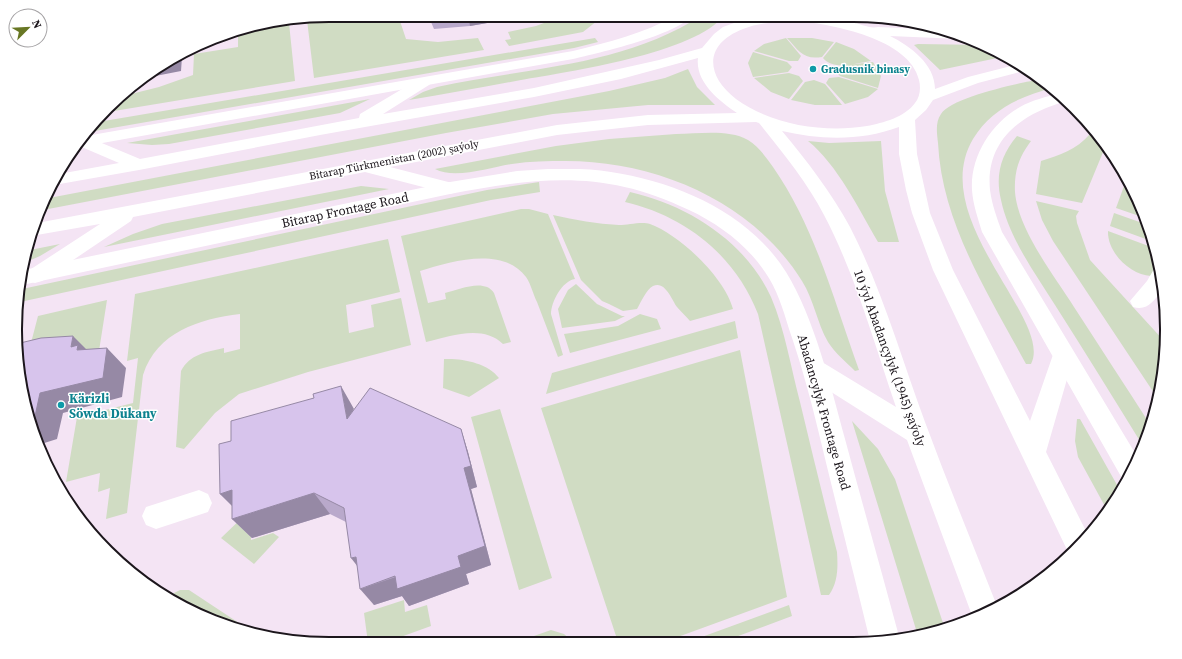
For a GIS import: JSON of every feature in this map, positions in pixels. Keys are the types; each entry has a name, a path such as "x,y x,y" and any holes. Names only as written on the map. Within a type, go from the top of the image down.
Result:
{"main road":[{"path":"87,141 424,82 615,46 641,38 672,22"},
{"path":"742,22 725,32 714,41 707,51 704,66 711,83 726,99 761,118 798,129 845,133 882,128 907,118 916,112 927,97 973,80 1016,69"},
{"path":"842,22 932,32"},
{"path":"857,24 903,49 919,64 927,81 927,97"},
{"path":"61,179 356,123 586,82 641,70 707,51"},
{"path":"356,123 424,82"},
{"path":"1056,99 1032,107 1008,122 986,155 980,184 992,232 1128,466"},
{"name":"Bitarap Türkmenistan (2002) şaýoly","path":"39,229 500,139 605,123 648,120 761,118"},
{"name":"10 ýyl Abadançylyk (1945) şaýoly","path":"761,118 803,166 840,228 859,270 917,433 983,608"},
{"path":"907,118 908,154 921,213 943,270 1076,540"},
{"path":"85,144 139,165"},
{"path":"363,166 450,188"},
{"name":"Bitarap Frontage Road","path":"29,277 450,188 515,176 569,173 622,178 668,192"},
{"name":"Abadancylyk Frontage Road","path":"668,192 715,215 737,231 763,255 778,274 788,294 814,369 883,635"},
{"path":"29,277 133,210"},
{"path":"1141,301 1156,283"},
{"path":"1033,452 1063,355"},
{"path":"814,369 917,433"},
{"path":"156,516 199,503"}],"green space":[{"path":"400,22 406,39 438,42 478,38 484,50 314,78 307,23"},
{"path":"547,22 596,22 583,32 509,46 505,40 511,39 508,32 536,26"},
{"path":"690,22 716,22 709,28 687,40 630,59 568,72 409,100 423,92 437,87 574,63 607,55 640,45 672,32"},
{"path":"289,25 295,81 113,111 132,94 159,87 193,75 194,54 238,47 238,36 250,32"},
{"path":"595,38 598,42 574,48 95,131 104,121"},
{"path":"786,38 801,56 798,61 789,61 754,51 764,44"},
{"path":"787,38 812,38 834,42 822,57 816,58 802,54"},
{"path":"836,42 854,49 871,61 846,65 828,62 823,58"},
{"path":"914,45 969,45 997,58 940,70"},
{"path":"753,52 787,62 792,67 788,72 753,77 748,63"},
{"path":"873,62 881,76 878,88 840,76 835,71 839,66"},
{"path":"688,69 697,87 715,105 648,105 553,114 46,209 52,197 609,91 665,78"},
{"path":"789,73 799,76 803,81 789,99 771,92 754,78"},
{"path":"839,77 878,89 868,97 845,104 826,83 829,78"},
{"path":"814,80 825,84 842,105 815,105 791,100 805,82"},
{"path":"1033,81 1045,90 1008,105 989,120 973,139 963,170 965,202 977,234 1025,322 1033,345 1031,364 1026,364 983,285 958,230 948,202 941,173 937,136 939,117 948,108 958,102 972,97"},
{"path":"370,99 340,113 169,144 152,145 127,143"},
{"path":"676,134 732,134 748,140 765,156 788,190 812,239 832,291 859,370 855,371 837,354 828,342 806,288 782,253 757,229 730,208 700,191 668,178 634,169 600,163 566,161 532,162 463,173 443,172 435,169 556,146 609,139"},
{"path":"1090,134 1103,152 1082,203 1036,194 1041,161 1061,154 1085,140"},
{"path":"1017,136 1031,141 1020,159 1015,177 1015,192 1023,222 1047,267 1147,419 1139,440 1031,268 1010,228 999,191 999,174 1003,158 1011,143"},
{"path":"808,141 829,143 881,141 885,191 899,242 878,242 856,202 829,162"},
{"path":"539,182 540,192 491,200 24,301 25,288 487,190"},
{"path":"361,186 389,189 104,247 133,234 162,224"},
{"path":"1124,186 1138,216 1116,208"},
{"path":"630,192 673,206 694,216 713,229 731,243 747,259 760,277 771,297 784,336 837,552 837,575 829,595 821,595 758,314 748,293 722,256 705,241 668,217 647,208 625,202"},
{"path":"1036,201 1079,211 1076,216 1077,223 1090,260 1160,336 1153,392 1053,241 1042,220"},
{"path":"521,209 529,209 548,214 575,279 566,284 558,293 551,309 551,314 563,355 558,357 531,286 526,277 516,267 491,259 461,260 420,271 428,303 446,299 445,293 471,286 484,286 490,289 494,293 511,342 503,344 486,334 466,333 426,342 401,236"},
{"path":"1114,213 1141,222 1147,239 1110,226"},
{"path":"553,215 586,222 619,225 647,223 662,230 687,248 711,271 721,284 733,309 690,321 677,307 665,288 657,285 648,290 637,309 623,311 602,301 581,280"},
{"path":"1108,231 1149,246 1154,272 1151,276 1143,275 1128,267 1121,261 1111,247"},
{"path":"388,239 400,292 346,305 349,333 374,327 371,305 401,298 411,345 308,372 239,394 215,413 184,449 176,447 181,371 189,361 199,355 224,348 224,353 240,349 240,314 225,316 195,324 181,330 158,348 143,375 127,513 106,519 110,488 98,492 100,473 66,482 77,417 133,403 138,358 127,361 135,294"},
{"path":"60,244 30,260 32,250"},
{"path":"576,284 597,304 625,316 615,321 562,328 558,309 568,290"},
{"path":"107,300 99,351 26,362 38,316"},
{"path":"640,314 657,319 661,329 570,353 564,334 618,326"},
{"path":"735,321 738,338 546,394 552,373"},
{"path":"740,350 787,597 678,637 616,637 541,408"},
{"path":"444,359 459,359 474,362 482,365 499,378 469,397 443,388"},
{"path":"500,409 552,578 519,590 471,417"},
{"path":"1077,419 1080,419 1117,486 1104,505 1078,457 1075,441"},
{"path":"852,421 878,449 895,479 943,623 916,630"},
{"path":"247,513 251,516 251,540 273,533 279,537 254,564 221,538"},
{"path":"180,590 189,590 240,624 212,614 176,596 173,594"},
{"path":"404,600 405,612 427,605 431,626 401,637 367,637 364,613"},
{"path":"789,605 792,616 735,637 702,637"},
{"path":"551,630 564,634 567,637 531,637"}],"building":[{"path":"73,336 71,347 78,345 77,350 107,348 103,378 40,393 35,418 28,389 23,342 41,338"},
{"path":"341,386 347,419 370,388 461,429 471,466 464,468 485,546 458,556 461,567 397,589 395,576 360,589 356,557 351,558 344,508 314,493 232,519 232,490 220,494 219,444 231,441 231,421 314,398 313,394"}],"place":[{"name":"Gradusnik binasy","path":"813,69"},
{"name":"Kärizli Söwda Dükany","path":"61,405"}]}
